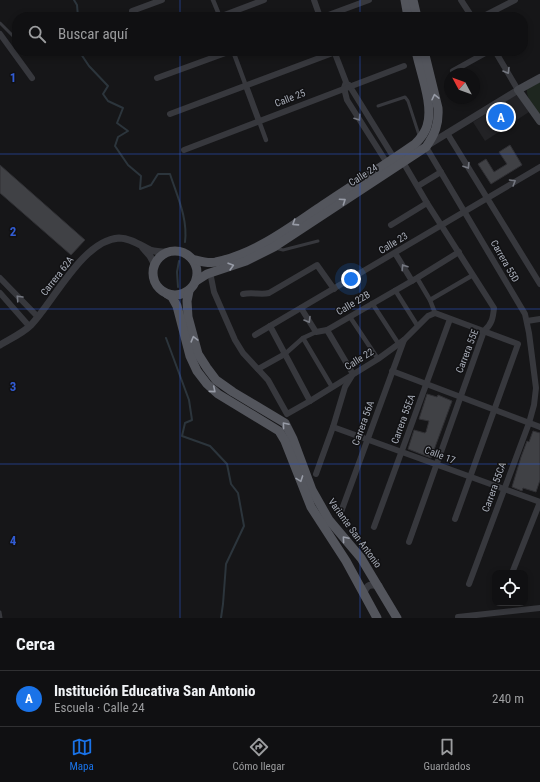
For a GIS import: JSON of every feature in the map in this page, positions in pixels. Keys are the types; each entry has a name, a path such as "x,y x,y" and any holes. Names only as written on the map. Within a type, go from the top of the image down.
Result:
{"main road":[{"path":"405,0 407,12"},
{"path":"413,0 416,12"},
{"path":"417,56 428,102 429,116 427,126 420,139"},
{"path":"425,56 438,108 438,125 436,132 426,146"},
{"name":"Calle 24","path":"518,90 540,78"},
{"path":"518,90 540,121"},
{"name":"Calle 24","path":"192,259 207,263 216,262 241,255 254,249 415,144 420,139"},
{"name":"Calle 24","path":"196,282 210,272 246,262 274,247 426,146"},
{"path":"155,265 160,257 173,251 184,253 192,259 197,270 196,282 189,291 178,295 167,294"},
{"name":"Variante San Antonio","path":"155,265 153,273 154,282 160,290 172,297 177,306 190,356 197,370 206,384 218,394 279,431 286,441 311,507 346,561 377,618"},
{"name":"Variante San Antonio","path":"189,291 187,301 188,317 198,354 216,380 285,423 293,438 312,490 329,520 361,558 397,618"}],"street":[{"path":"132,11 162,0"},
{"path":"213,0 217,12"},
{"path":"232,12 264,0"},
{"path":"314,0 320,12"},
{"path":"336,12 369,0"},
{"path":"461,0 469,12"},
{"path":"492,12 515,0"},
{"path":"0,34 12,50"},
{"path":"16,56 32,78"},
{"path":"157,78 218,56"},
{"path":"234,56 266,140"},
{"path":"170,114 323,56"},
{"path":"338,56 347,86 390,160"},
{"path":"458,68 480,56"},
{"path":"498,56 518,90"},
{"name":"Calle 25","path":"184,150 347,86 404,66"},
{"path":"347,86 347,100 390,160"},
{"name":"Calle 24","path":"426,146 518,90"},
{"path":"438,125 446,133 540,284"},
{"name":"Carrera 55D","path":"426,146 525,314 536,388 535,396"},
{"name":"Carrera 55E","path":"403,162 427,203 494,308 493,319 484,331 409,542"},
{"name":"Calle 23","path":"255,335 540,167"},
{"path":"418,186 441,172"},
{"path":"391,225 427,203"},
{"name":"Carrera 62A","path":"0,345 29,326 38,317 79,263 94,249 106,241 119,238 127,239 152,250 168,252"},
{"name":"Carrera 62A","path":"138,244 150,256 155,265"},
{"name":"Calle 22B","path":"258,369 285,354 303,338 316,332 327,330 372,303 415,280 459,252"},
{"path":"395,253 430,300 435,313 518,344 456,519"},
{"path":"243,294 253,292 266,294 317,265 334,289"},
{"path":"210,272 214,292 236,340 243,353 258,369"},
{"path":"430,300 473,275"},
{"path":"0,278 38,317"},
{"path":"395,290 417,325"},
{"path":"0,293 29,326"},
{"path":"372,303 401,342"},
{"path":"301,308 316,332"},
{"name":"Calle 22","path":"258,369 268,380 286,414 378,359 401,342 428,316 435,313"},
{"path":"350,317 378,359"},
{"name":"Carrera 55EA","path":"374,526 450,318"},
{"path":"527,322 540,319"},
{"path":"270,326 310,401"},
{"path":"316,474 333,427 345,387 353,374 327,330"},
{"path":"303,338 332,387"},
{"name":"Carrera 56A","path":"341,512 401,342"},
{"path":"392,371 540,427"},
{"name":"Carrera 55CA","path":"469,584 529,423 535,396"},
{"name":"Calle 17","path":"333,427 540,502"},
{"path":"513,570 540,502"},
{"path":"364,593 366,588 372,584 379,586"},
{"path":"458,617 540,608"}],"lane":[{"path":"0,23 12,35"},
{"path":"378,106 404,97 408,101 420,139"},
{"path":"274,247 283,250 318,241"},
{"path":"0,612 1,618"}],"shaded area":[{"path":"540,80 540,117 527,95 527,87"},
{"path":"517,94 529,112 485,141 473,122"}],"building":[{"path":"510,145 522,165 491,184 478,164 486,159 494,172 507,164 499,152"},
{"path":"0,165 85,240 71,255 0,193"},
{"path":"427,394 437,397 438,395 452,401 431,458 408,449 414,430 426,432 429,421 419,419"},
{"path":"533,431 540,433 540,480 536,492 523,488 522,491 512,487 527,441 529,442"}],"waterway":[{"path":"74,0 77,5 78,12"},
{"path":"82,56 89,66 108,86 103,94 108,101 123,108 117,123 128,131 118,137 115,146 128,165 141,176 140,189 151,185 158,174 170,174 179,199 185,224 185,242"},
{"path":"178,287 177,272 179,261"},
{"path":"166,338 189,400 192,420 185,423 182,436 210,446 227,464 231,484 238,493 244,526 226,564 221,618"}],"place":[{"name":"Institución Educativa San Antonio","path":"501,117"}]}
